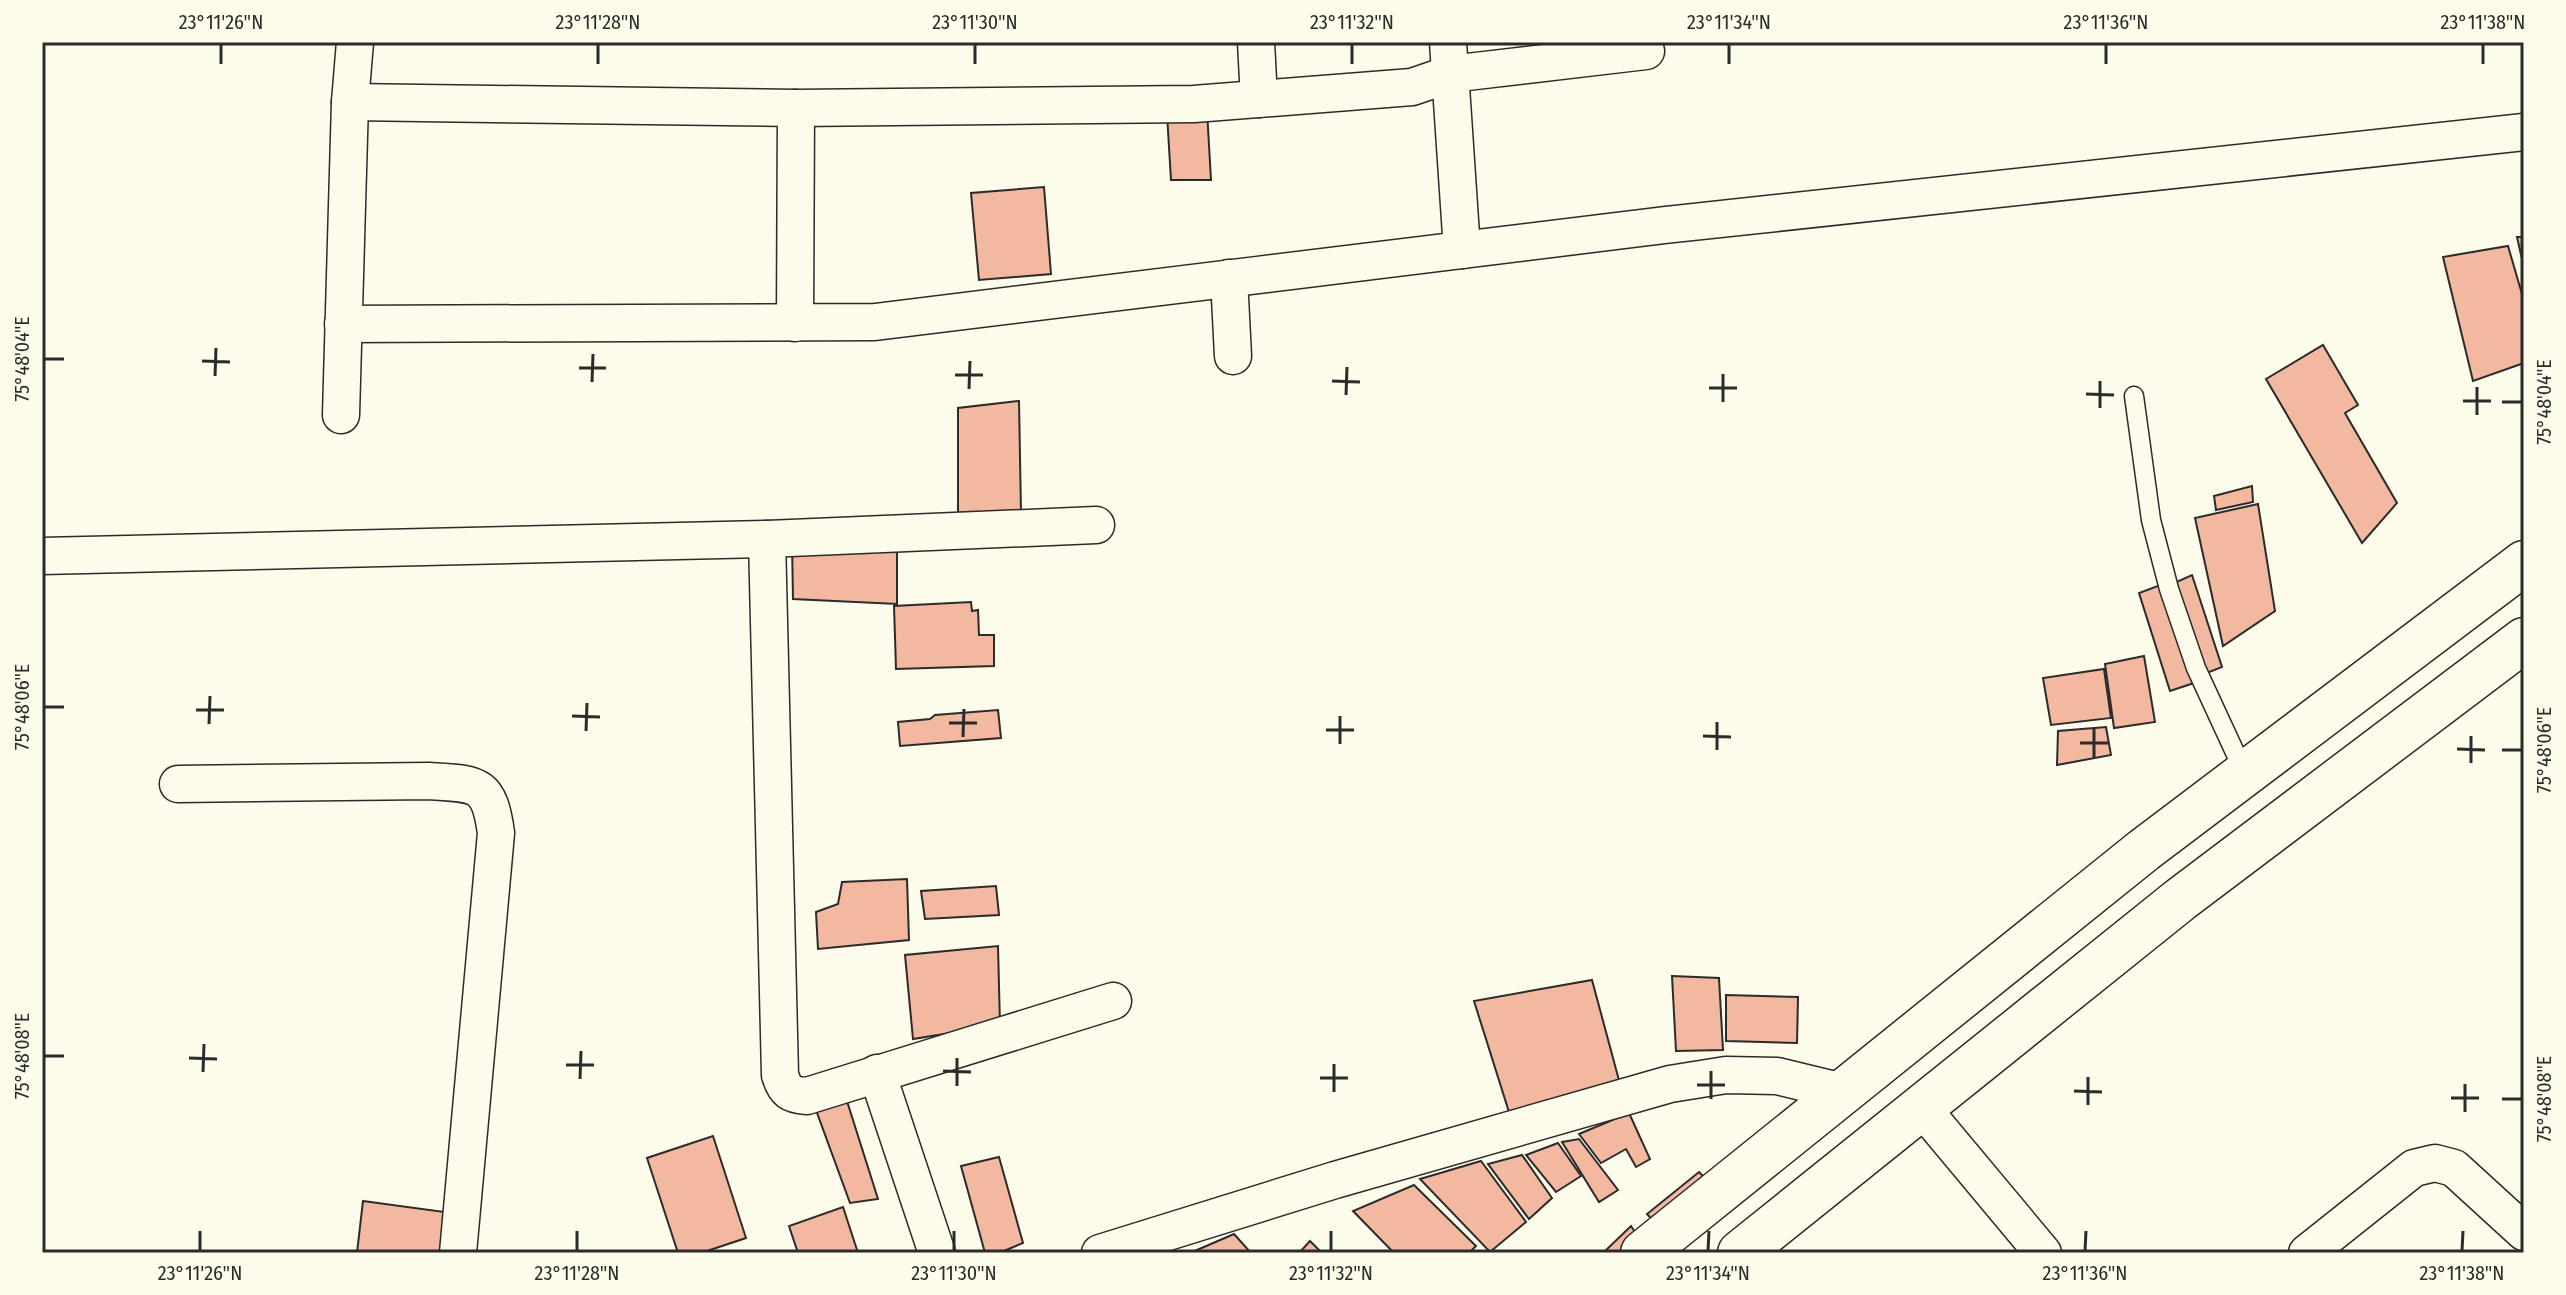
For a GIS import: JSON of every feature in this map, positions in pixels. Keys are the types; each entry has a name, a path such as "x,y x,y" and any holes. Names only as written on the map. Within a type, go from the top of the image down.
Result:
{"main road":[{"path":"1643,1253 2144,850 2524,563"},
{"path":"1740,1253 2181,899 2524,640"}],"street":[{"path":"341,415 350,102 355,42"},
{"path":"1256,42 1259,99"},
{"path":"350,102 796,108 1194,104 1412,87 1449,58 1646,51"},
{"path":"1449,58 1462,250"},
{"path":"795,323 796,108"},
{"path":"343,324 875,322 1681,223 2524,132"},
{"path":"1229,278 1233,356"},
{"path":"42,556 767,539 1096,525"},
{"path":"767,539 780,1075 783,1087 792,1095 807,1096 1113,1001"},
{"path":"178,784 455,782 479,788 492,803 496,833 458,1253"},
{"path":"877,1073 937,1253"},
{"path":"1108,1252 1335,1180 1670,1084 1726,1075 1777,1076 1843,1092"},
{"path":"1922,1108 2043,1253"},
{"path":"2307,1253 2414,1168 2435,1163 2454,1168 2524,1232"}],"lane":[{"path":"2134,396 2151,520 2169,589 2196,668 2245,774"}],"building":[{"path":"1207,110 1211,180 1171,180 1167,114"},
{"path":"1044,187 1051,274 979,280 971,193"},
{"path":"2517,237 2524,237 2524,268"},
{"path":"2508,246 2524,301 2524,363 2473,381 2443,257"},
{"path":"2323,345 2358,405 2345,413 2397,503 2362,543 2266,379"},
{"path":"1019,401 1021,512 958,520 958,408"},
{"path":"2252,486 2253,502 2216,510 2214,496"},
{"path":"2258,504 2275,611 2223,646 2195,518"},
{"path":"897,539 897,604 793,599 792,542"},
{"path":"2192,575 2222,667 2202,675 2172,584"},
{"path":"2163,584 2197,682 2170,691 2139,593"},
{"path":"971,602 972,611 978,610 979,635 994,635 994,666 896,669 894,606"},
{"path":"2144,656 2155,722 2114,728 2105,664"},
{"path":"2104,669 2111,718 2051,725 2043,678"},
{"path":"998,710 1001,738 900,746 898,722 930,719 935,715"},
{"path":"2106,727 2111,755 2057,765 2058,731"},
{"path":"907,879 909,940 818,949 816,912 838,904 842,882"},
{"path":"996,886 999,915 925,919 921,891"},
{"path":"998,946 1000,1025 913,1039 905,955"},
{"path":"1672,976 1719,978 1723,1050 1676,1051"},
{"path":"1592,980 1620,1084 1509,1112 1474,1001"},
{"path":"1726,995 1798,997 1797,1043 1726,1041"},
{"path":"846,1098 878,1199 850,1203 816,1110"},
{"path":"1629,1113 1650,1159 1636,1167 1626,1149 1601,1163 1579,1134"},
{"path":"713,1136 746,1238 701,1253 678,1253 647,1158"},
{"path":"1579,1139 1618,1190 1599,1202 1562,1142"},
{"path":"1558,1143 1581,1176 1556,1192 1526,1155"},
{"path":"1522,1155 1552,1198 1529,1219 1488,1164"},
{"path":"999,1157 1023,1243 999,1253 985,1253 961,1166"},
{"path":"1481,1161 1526,1222 1490,1252 1420,1179"},
{"path":"1699,1172 1710,1183 1657,1225 1647,1214"},
{"path":"1414,1185 1476,1246 1469,1253 1394,1253 1353,1211"},
{"path":"363,1201 452,1213 448,1253 357,1253"},
{"path":"843,1207 858,1253 798,1253 789,1226"},
{"path":"1631,1226 1641,1241 1625,1253 1603,1253"},
{"path":"1234,1234 1251,1253 1190,1253"},
{"path":"1310,1241 1322,1253 1299,1253"}]}
